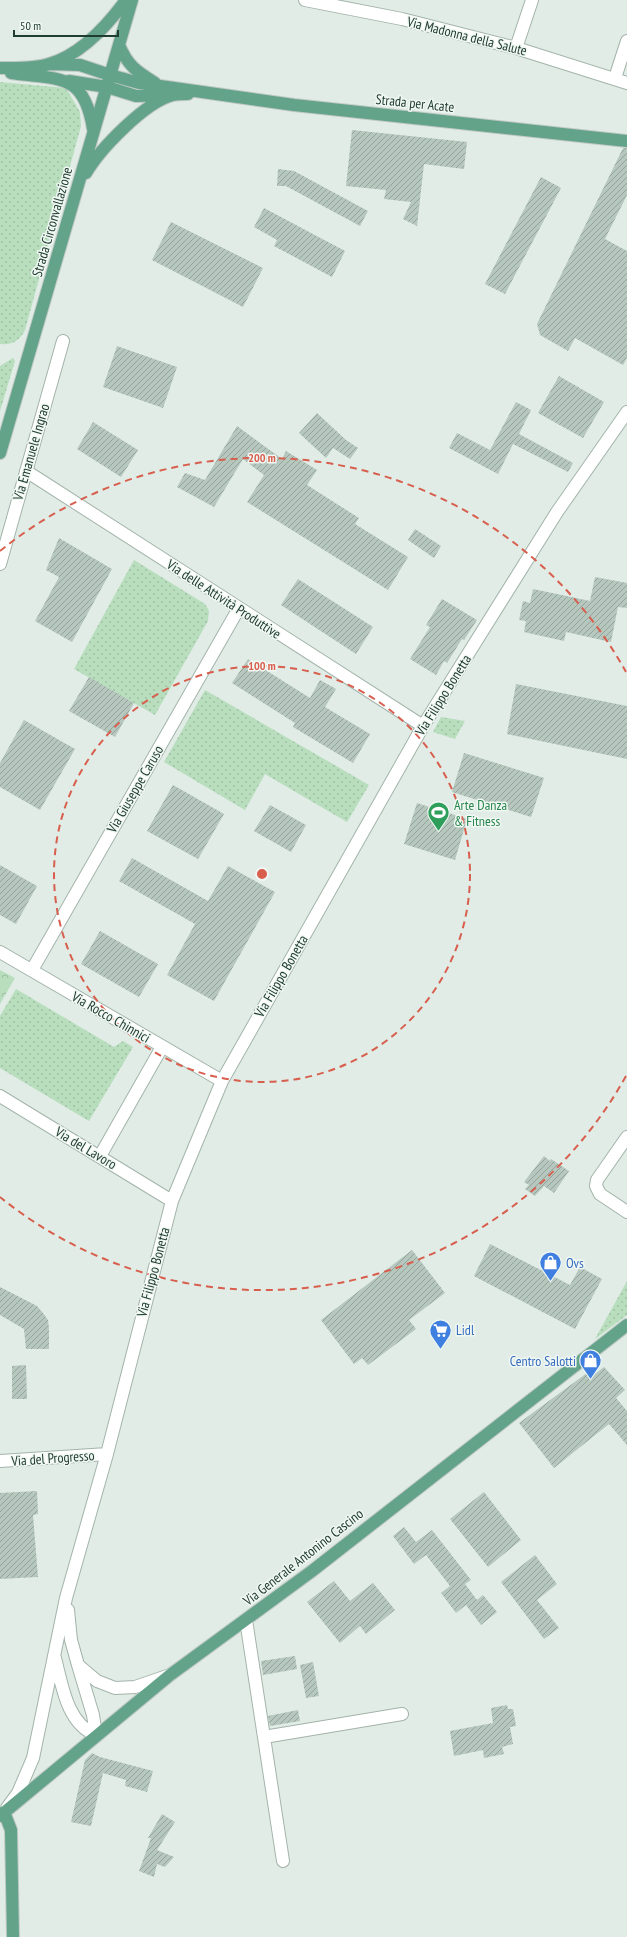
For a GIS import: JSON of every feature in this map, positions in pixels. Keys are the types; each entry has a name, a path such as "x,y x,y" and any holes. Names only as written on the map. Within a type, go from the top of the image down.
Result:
{"main road":[{"path":"49,64 70,54 86,43 115,15 126,0"},
{"name":"Strada Circonvallazione","path":"0,453 132,0"},
{"path":"119,44 125,60 156,84"},
{"path":"0,68 24,68 49,64 80,65 136,96 172,95 200,92"},
{"path":"0,72 68,81 108,81 156,84 200,92"},
{"path":"68,81 83,94 91,117 93,134"},
{"name":"Strada per Acate","path":"200,92 294,105 627,141"},
{"path":"77,190 94,159 107,145 154,105 172,95"},
{"name":"Via Generale Antonino Cascino","path":"2,1814 170,1675 246,1620 627,1325"},
{"path":"2,1814 11,1830 13,1937"}],"street":[{"name":"Via Madonna della Salute","path":"305,0 402,19 516,48 627,83"},
{"path":"516,48 532,0"},
{"path":"615,78 627,41"},
{"name":"Via Emanuele Ingrao","path":"0,564 63,341"},
{"name":"Via Filippo Bonetta","path":"2,1814 18,1793 33,1758 66,1598 106,1454 172,1201 222,1081 423,726 557,512 627,412"},
{"name":"Via delle Attività Produttive","path":"26,471 423,726"},
{"name":"Via Giuseppe Caruso","path":"32,970 239,608"},
{"name":"Via Rocco Chinnici","path":"0,952 222,1081"},
{"path":"100,1156 162,1047"},
{"name":"Via del Lavoro","path":"0,1096 172,1201"},
{"path":"627,1137 597,1180 596,1186 600,1194 627,1212"},
{"name":"Via del Progresso","path":"0,1461 106,1454"},
{"path":"66,1598 71,1640 93,1715 96,1735"},
{"path":"246,1620 283,1861"},
{"path":"54,1655 65,1695 72,1712 80,1727 96,1735"},
{"path":"78,1664 97,1681 115,1688 135,1687 170,1675"},
{"path":"264,1737 402,1714"}],"green space":[{"path":"0,82 66,88 80,112 81,126 25,330 18,340 5,344 0,344"},
{"path":"13,358 15,361 0,411 0,366"},
{"path":"134,560 205,604 209,611 208,621 155,715 74,669"},
{"path":"205,690 369,785 347,822 265,774 245,810 164,762"},
{"path":"441,717 465,721 455,739 433,732"},
{"path":"0,970 15,978 0,1004"},
{"path":"16,989 114,1047 123,1041 133,1047 89,1121 0,1068 0,1016"},
{"path":"627,1281 627,1315 595,1339"}],"building":[{"path":"352,130 467,142 464,169 424,164 417,226 403,219 411,202 384,199 386,190 346,186"},
{"path":"623,148 627,148 627,195 605,239 627,251 627,358 623,365 575,338 568,351 540,335 537,324"},
{"path":"278,169 294,171 368,211 360,226 286,186 277,186"},
{"path":"541,177 561,188 505,294 485,284"},
{"path":"264,208 345,251 332,277 274,246 277,240 254,227"},
{"path":"171,222 263,268 243,307 152,260"},
{"path":"117,346 177,367 163,408 103,387"},
{"path":"559,376 604,402 583,438 538,413"},
{"path":"516,402 531,410 519,434 573,463 568,472 513,444 498,474 449,448 457,433 490,450"},
{"path":"317,413 346,440 358,448 350,459 333,448 326,458 299,433"},
{"path":"93,422 138,450 121,477 77,449"},
{"path":"237,426 282,459 286,451 317,470 307,485 359,518 355,524 408,557 388,590 247,502 264,475 243,459 214,507 177,487 185,473 205,480"},
{"path":"415,529 441,546 434,558 408,540"},
{"path":"59,538 112,569 72,642 35,621 59,577 46,570"},
{"path":"595,577 627,583 627,608 618,607 611,642 566,632 564,641 524,632 526,621 519,620 523,601 530,603 533,589 590,601"},
{"path":"298,579 373,627 356,654 281,605"},
{"path":"442,599 477,620 464,640 462,639 447,663 444,661 436,675 410,659 430,627 426,625"},
{"path":"248,659 310,698 320,680 336,689 325,707 370,734 353,763 293,727 295,723 232,683"},
{"path":"89,677 134,703 115,737 69,711"},
{"path":"516,684 627,706 627,759 507,734"},
{"path":"24,720 75,749 40,810 0,787 0,763"},
{"path":"464,753 544,778 531,817 452,792"},
{"path":"173,785 224,814 198,859 147,831"},
{"path":"417,803 467,819 455,860 404,844"},
{"path":"270,805 306,825 291,852 254,831"},
{"path":"132,858 208,901 228,866 275,892 214,1001 167,975 195,924 119,881"},
{"path":"0,865 37,886 16,924 0,915"},
{"path":"100,931 158,964 139,997 81,964"},
{"path":"544,1156 550,1161 551,1159 569,1171 554,1193 544,1186 535,1196 525,1189 529,1185 524,1182"},
{"path":"490,1244 570,1285 580,1267 602,1279 575,1329 474,1276"},
{"path":"412,1250 445,1293 409,1320 416,1329 368,1365 362,1358 354,1364 321,1320"},
{"path":"0,1287 37,1306 43,1313 48,1320 49,1349 26,1349 24,1329 0,1315"},
{"path":"26,1365 27,1399 12,1399 12,1366"},
{"path":"604,1367 625,1390 616,1398 627,1411 627,1445 609,1424 554,1468 519,1423 591,1370 595,1374"},
{"path":"37,1491 38,1514 33,1515 38,1577 0,1579 0,1493"},
{"path":"484,1492 521,1540 488,1567 450,1519"},
{"path":"404,1527 416,1542 432,1530 471,1580 465,1584 477,1600 483,1595 497,1612 481,1625 466,1605 456,1613 441,1593 450,1586 426,1555 414,1564 393,1536"},
{"path":"535,1555 557,1584 537,1600 559,1628 544,1639 501,1582"},
{"path":"334,1581 350,1601 373,1583 395,1610 366,1634 360,1626 340,1643 307,1602"},
{"path":"295,1656 297,1669 263,1675 261,1661"},
{"path":"313,1662 319,1696 306,1698 300,1665"},
{"path":"507,1705 508,1709 513,1709 516,1726 510,1727 513,1744 502,1747 504,1754 484,1758 483,1750 454,1756 450,1731 493,1723 491,1708"},
{"path":"298,1710 300,1721 270,1726 268,1716"},
{"path":"92,1753 100,1757 153,1771 147,1792 125,1786 126,1780 103,1773 91,1826 71,1822 85,1760"},
{"path":"162,1814 175,1822 157,1850 174,1857 165,1867 157,1864 154,1877 139,1871 151,1838 148,1838"}],"place":[{"name":"Arte Danza & Fitness","path":"438,832"},
{"name":"Ovs","path":"551,1282"},
{"name":"Lidl","path":"440,1350"},
{"name":"Centro Salotti","path":"591,1380"}]}
